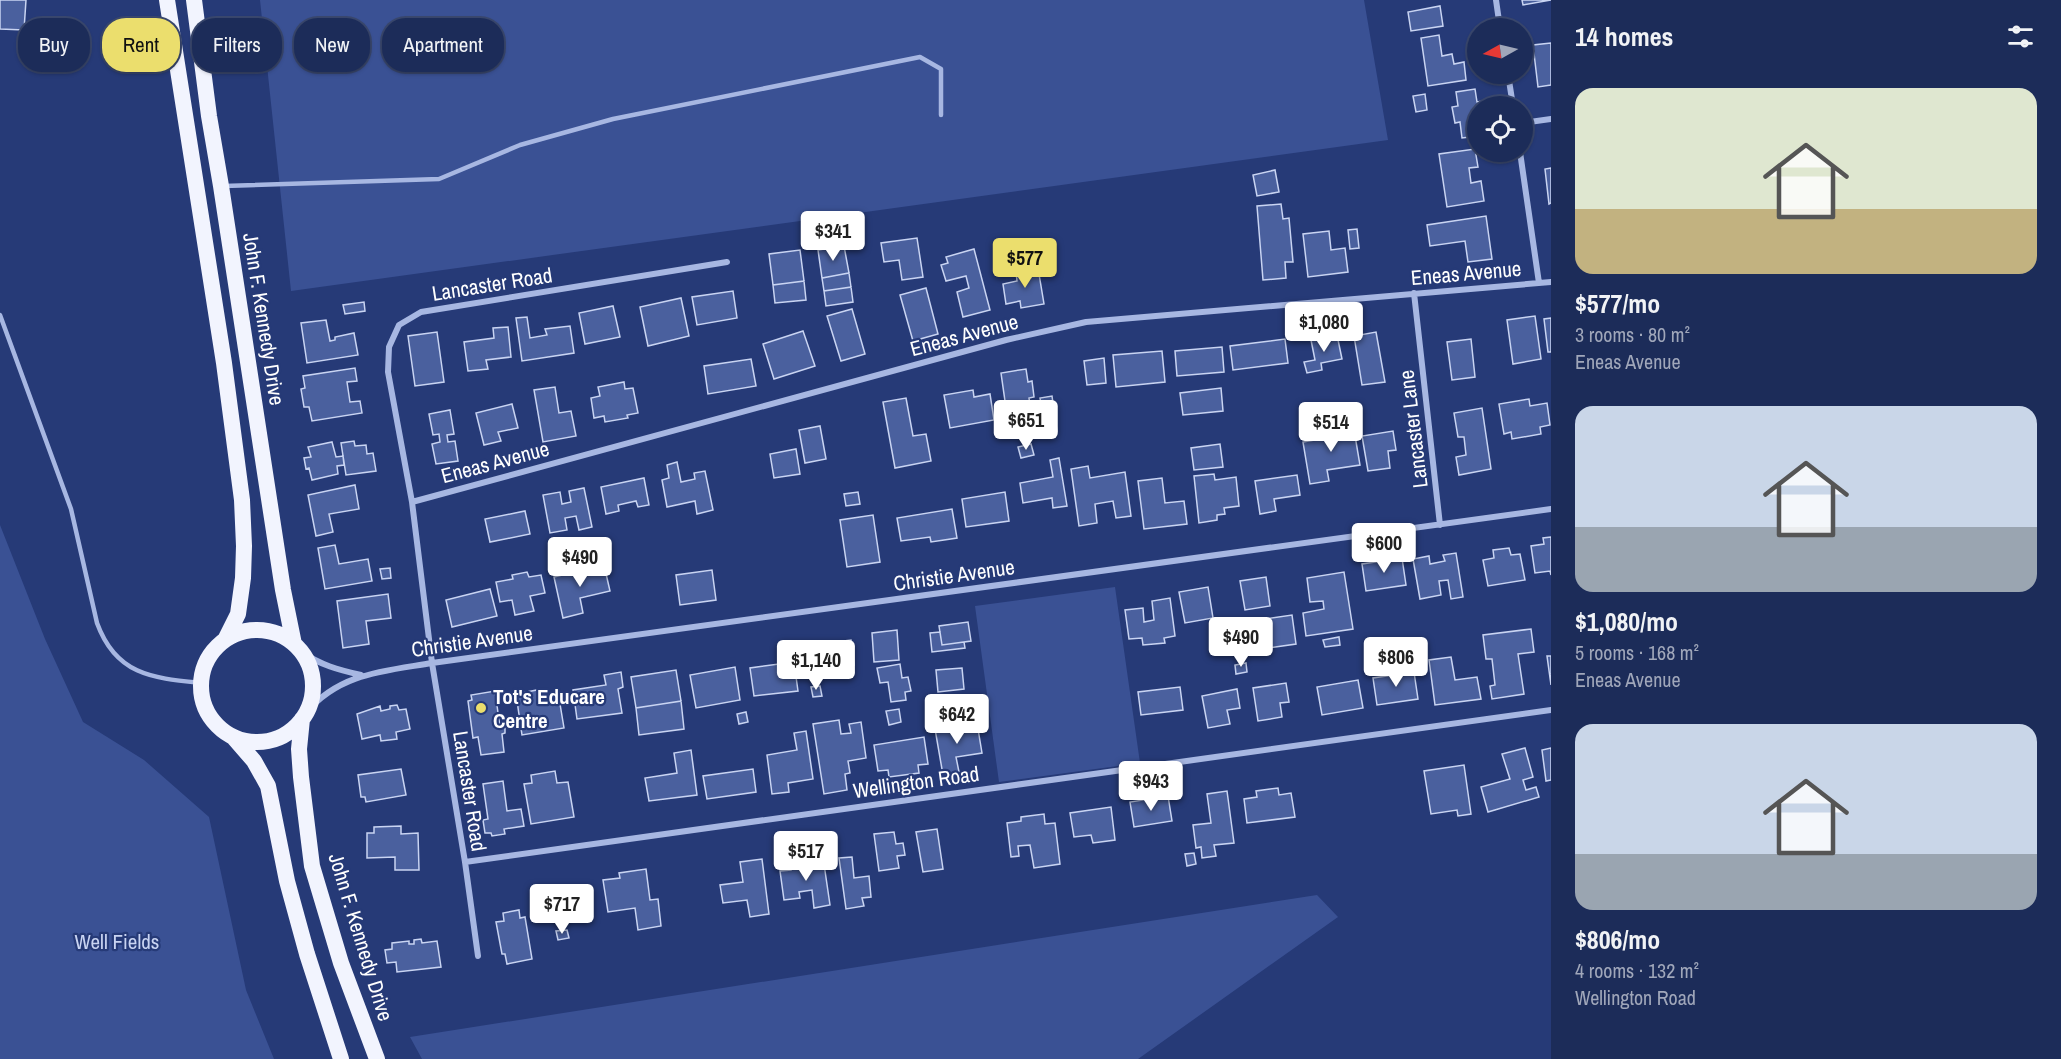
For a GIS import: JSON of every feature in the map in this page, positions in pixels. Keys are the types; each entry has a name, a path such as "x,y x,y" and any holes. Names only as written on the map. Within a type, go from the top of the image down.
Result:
{"highway":[{"path":"167,0 224,363 242,500 244,546 238,614 225,640 209,657 202,672 201,694 208,713 219,728 233,737 254,761 268,786 287,881 307,954 342,1059"},
{"name":"John F. Kennedy Drive","path":"194,0 209,116 222,186 283,591 298,648 307,661 313,680 312,695 304,716 299,749 312,866 341,963 377,1059"},
{"path":"225,640 241,632 259,630 277,633 298,648"},
{"path":"233,737 250,742 268,741 285,735 304,716"}],"street":[{"path":"1496,0 1499,18"},
{"path":"1533,121 1551,118"},
{"name":"Eneas Avenue","path":"1521,162 1539,283"},
{"name":"Lancaster Road","path":"478,956 432,663 412,502 388,372 389,347 399,325 422,312 727,262"},
{"name":"Eneas Avenue","path":"412,502 1006,340 1086,322 1551,282"},
{"name":"Lancaster Lane","path":"1414,293 1440,525"},
{"name":"Christie Avenue","path":"304,716 317,700 361,675 432,663 1551,509"},
{"name":"Christie Avenue","path":"298,648 327,666 361,675"},
{"name":"Wellington Road","path":"465,862 1551,710"}],"lane":[{"path":"222,186 439,179 520,145 613,119 920,57 941,69 941,115"},
{"path":"0,315 71,509 97,624 103,640 117,659 137,672 159,679 201,683"}],"green space":[{"path":"260,0 1364,0 1388,140 291,291 268,72 282,72 282,18 262,18"},
{"name":"Well Fields","path":"0,525 45,639 83,722 144,760 209,817 246,990 274,1059 0,1059"},
{"path":"1115,587 1140,763 999,782 975,606"},
{"path":"1317,895 1338,917 1138,1059 422,1059 410,1037"}],"building":[{"path":"0,0 26,0 25,18 18,18 18,30 0,29"},
{"path":"1522,0 1551,0 1523,5"},
{"path":"1440,6 1443,26 1411,31 1408,12"},
{"path":"1439,35 1442,56 1452,54 1454,64 1464,62 1466,80 1428,86 1421,38"},
{"path":"1551,43 1551,85 1538,87 1533,45"},
{"path":"1475,89 1476,96 1467,96 1467,137 1462,138 1460,122 1455,123 1452,107 1458,106 1456,92"},
{"path":"1425,94 1427,110 1416,112 1413,96"},
{"path":"1467,150 1467,162 1477,162 1478,167 1469,168 1471,183 1481,181 1484,201 1447,207 1439,154"},
{"path":"1551,168 1551,203 1549,204 1545,169"},
{"path":"1275,170 1279,192 1257,196 1253,175"},
{"path":"1281,204 1283,219 1289,218 1293,262 1285,262 1286,278 1263,280 1257,206"},
{"path":"1486,216 1492,259 1468,262 1465,241 1430,246 1427,225"},
{"path":"1357,229 1359,248 1350,249 1348,230"},
{"path":"1329,231 1331,250 1345,248 1348,272 1308,277 1303,234"},
{"path":"917,238 923,277 902,280 899,260 884,262 881,243"},
{"path":"844,246 849,273 822,278 818,250"},
{"path":"974,249 990,310 963,317 957,292 969,288 966,276 946,281 941,265 948,263 946,257"},
{"path":"800,250 804,281 773,285 769,254"},
{"path":"1038,268 1044,304 1021,308 1020,301 1006,304 1003,284 1017,281 1016,272"},
{"path":"849,273 851,287 824,291 822,278"},
{"path":"804,281 806,300 775,303 773,285"},
{"path":"851,287 853,302 826,306 824,291"},
{"path":"926,288 938,334 913,341 900,295"},
{"path":"733,291 737,318 697,325 692,297"},
{"path":"681,298 689,336 648,346 640,307"},
{"path":"364,302 365,311 345,314 343,305"},
{"path":"613,306 620,337 585,344 579,313"},
{"path":"852,309 865,354 841,361 827,316"},
{"path":"1535,316 1541,359 1513,364 1507,320"},
{"path":"527,317 530,338 547,335 545,329 570,326 574,353 522,361 516,318"},
{"path":"1551,318 1551,352 1548,352 1544,319"},
{"path":"326,320 330,341 335,340 335,337 354,333 358,355 307,363 301,323"},
{"path":"508,327 511,357 486,360 488,369 468,371 464,342 494,338 493,328"},
{"path":"803,331 815,366 774,379 763,344"},
{"path":"437,332 444,382 415,386 408,336"},
{"path":"1376,332 1385,382 1362,385 1354,336"},
{"path":"1337,335 1342,359 1321,363 1322,370 1307,373 1304,362 1315,360 1311,340"},
{"path":"1285,339 1288,363 1233,370 1230,346"},
{"path":"1471,339 1475,377 1452,380 1447,342"},
{"path":"1222,347 1224,372 1177,376 1175,351"},
{"path":"1162,351 1165,382 1116,387 1113,355"},
{"path":"1104,358 1106,383 1087,385 1084,361"},
{"path":"751,359 756,386 708,394 704,366"},
{"path":"355,368 357,381 347,382 350,402 360,401 362,413 312,421 309,407 304,407 301,389 305,388 303,376"},
{"path":"1026,369 1028,382 1032,381 1034,397 1029,398 1030,405 1041,404 1040,398 1052,396 1057,431 1020,436 1017,419 1013,419 1012,414 1007,415 1001,373"},
{"path":"624,382 625,389 633,388 638,413 627,415 628,418 605,422 604,416 594,418 591,398 600,396 598,387"},
{"path":"555,387 559,413 571,411 576,436 543,442 534,390"},
{"path":"1221,388 1223,411 1183,415 1180,393"},
{"path":"973,390 974,397 990,394 994,420 950,428 944,395"},
{"path":"906,398 913,436 926,434 931,461 895,468 883,402"},
{"path":"1529,399 1530,406 1547,403 1550,425 1540,427 1541,434 1512,439 1511,432 1504,434 1499,404"},
{"path":"512,404 518,428 498,432 501,441 484,445 476,413"},
{"path":"1482,408 1491,469 1459,475 1456,457 1466,455 1464,437 1458,437 1454,413"},
{"path":"450,410 454,434 447,435 448,442 455,441 458,461 436,464 432,444 440,442 439,434 433,435 429,414"},
{"path":"1353,424 1360,465 1327,470 1329,481 1310,484 1303,442 1327,438 1325,428"},
{"path":"820,426 826,459 805,463 799,430"},
{"path":"1393,431 1396,450 1388,451 1390,468 1368,471 1362,436"},
{"path":"354,441 355,446 366,445 367,454 373,453 376,471 346,475 341,443"},
{"path":"332,442 336,457 343,456 344,465 337,466 338,474 312,480 309,468 306,469 304,458 311,457 308,447"},
{"path":"1031,444 1034,455 1021,458 1018,447"},
{"path":"1220,444 1223,467 1194,470 1191,448"},
{"path":"796,449 800,474 774,478 770,454"},
{"path":"1059,458 1067,506 1053,508 1052,498 1023,503 1020,483 1053,477 1050,460"},
{"path":"677,462 681,482 695,479 694,473 705,471 713,510 697,514 695,501 667,507 662,480 669,478 667,465"},
{"path":"1088,466 1090,478 1125,472 1131,516 1116,518 1113,501 1095,504 1097,523 1079,526 1071,469"},
{"path":"1214,474 1215,480 1236,477 1239,506 1224,508 1225,514 1217,515 1217,520 1199,523 1194,476"},
{"path":"1297,475 1300,495 1274,499 1276,511 1260,514 1255,481"},
{"path":"644,478 649,505 638,507 636,501 618,505 619,511 606,514 601,487"},
{"path":"1162,478 1165,503 1184,501 1187,524 1144,529 1138,481"},
{"path":"355,485 359,509 329,514 333,532 316,536 308,495"},
{"path":"584,488 592,527 579,530 576,516 565,518 567,530 550,533 543,495 560,492 562,504 571,502 569,491"},
{"path":"858,492 860,504 846,506 844,494"},
{"path":"1005,492 1009,521 966,527 962,499"},
{"path":"952,509 957,538 931,542 930,537 901,541 897,518"},
{"path":"525,511 530,534 490,542 485,519"},
{"path":"873,515 880,562 847,567 840,520"},
{"path":"1551,537 1551,575 1550,571 1535,573 1531,546 1544,544 1543,538"},
{"path":"335,545 339,564 368,559 372,581 325,589 318,548"},
{"path":"1509,548 1511,555 1520,554 1525,580 1488,586 1483,560 1494,558 1493,550"},
{"path":"1456,553 1463,597 1451,599 1448,580 1439,581 1441,595 1420,599 1413,559 1429,556 1430,564 1445,561 1443,555"},
{"path":"1402,558 1406,585 1366,591 1362,564"},
{"path":"604,565 610,591 580,598 583,613 563,618 554,577"},
{"path":"390,568 391,578 382,579 380,569"},
{"path":"712,570 716,600 680,605 676,575"},
{"path":"527,572 529,577 541,575 545,593 530,596 534,611 515,615 512,600 500,602 496,582 513,579 512,575"},
{"path":"1344,572 1353,629 1306,636 1303,613 1324,609 1323,601 1310,602 1307,578"},
{"path":"1266,577 1270,606 1245,610 1240,581"},
{"path":"1208,587 1213,618 1185,623 1179,592"},
{"path":"490,589 497,616 452,627 446,600"},
{"path":"388,594 391,618 366,621 369,644 343,648 337,601"},
{"path":"1170,598 1175,636 1164,638 1165,643 1143,645 1142,638 1129,639 1125,610 1143,608 1144,622 1154,620 1152,601"},
{"path":"1292,615 1296,644 1269,648 1265,619"},
{"path":"968,622 971,641 942,645 939,626"},
{"path":"1531,629 1534,652 1518,654 1524,694 1492,699 1490,686 1495,685 1492,659 1486,659 1483,635"},
{"path":"897,630 899,660 874,662 872,633"},
{"path":"940,632 942,645 964,642 965,648 932,652 930,633"},
{"path":"1339,637 1340,645 1325,647 1323,640"},
{"path":"851,640 854,665 813,670 810,645"},
{"path":"1547,656 1551,656 1551,685"},
{"path":"1451,657 1455,680 1477,677 1481,699 1435,705 1429,660"},
{"path":"794,662 798,691 754,696 750,668"},
{"path":"1246,663 1247,672 1236,674 1235,665"},
{"path":"900,664 902,678 908,677 911,691 905,692 906,700 891,702 888,682 880,683 877,668"},
{"path":"735,667 740,700 696,708 690,675"},
{"path":"962,668 964,689 938,692 936,670"},
{"path":"676,670 681,701 636,708 631,677"},
{"path":"621,672 623,687 618,689 622,713 577,719 573,690 606,685 604,675"},
{"path":"1414,672 1418,699 1377,705 1373,678"},
{"path":"1358,680 1363,708 1322,715 1317,687"},
{"path":"1286,683 1289,702 1280,703 1282,717 1258,721 1253,688"},
{"path":"820,686 822,696 813,697 811,687"},
{"path":"1180,687 1183,710 1141,715 1138,692"},
{"path":"1237,689 1240,708 1227,710 1230,724 1208,728 1202,696"},
{"path":"537,690 538,701 559,698 564,728 522,735 516,694"},
{"path":"495,691 500,727 505,726 505,733 502,734 504,752 481,755 478,737 473,738 468,701 472,700 471,695"},
{"path":"681,701 684,729 639,735 636,708"},
{"path":"397,705 399,710 406,709 410,729 396,732 397,739 381,741 380,735 362,739 357,714 380,706 381,711"},
{"path":"899,709 901,722 889,725 886,711"},
{"path":"746,712 748,722 739,724 737,714"},
{"path":"839,720 841,734 851,733 849,724 861,722 866,758 848,761 850,773 845,774 847,790 824,794 813,724"},
{"path":"977,723 982,753 956,757 959,772 943,775 935,729"},
{"path":"806,731 813,779 788,783 789,792 772,794 767,755 797,750 794,733"},
{"path":"924,737 928,764 918,765 919,773 889,777 888,770 878,771 874,745"},
{"path":"1525,748 1533,777 1523,780 1526,790 1536,787 1539,797 1488,812 1481,787 1510,779 1502,754"},
{"path":"1551,748 1551,780 1546,781 1542,750"},
{"path":"691,750 697,795 649,801 645,778 677,773 674,753"},
{"path":"1464,765 1471,814 1458,816 1457,810 1431,814 1424,771"},
{"path":"401,769 406,795 366,802 365,797 361,797 358,775"},
{"path":"753,769 756,792 707,799 703,776"},
{"path":"555,771 557,783 568,782 574,817 531,824 524,784 532,783 531,775"},
{"path":"503,781 507,811 521,809 524,826 504,829 505,834 492,836 491,833 485,833 483,820 488,819 483,784"},
{"path":"1278,788 1279,795 1291,793 1295,817 1247,823 1244,799 1257,797 1256,791"},
{"path":"1227,791 1234,843 1214,845 1216,856 1202,858 1201,847 1196,848 1193,825 1211,823 1207,794"},
{"path":"1168,796 1172,821 1134,827 1130,802"},
{"path":"1111,807 1115,840 1093,843 1091,835 1074,837 1070,813"},
{"path":"1044,814 1045,824 1055,823 1060,864 1034,868 1030,845 1018,846 1019,856 1011,857 1007,823 1021,821 1021,817"},
{"path":"401,826 401,834 418,833 419,870 395,870 395,857 367,858 367,833 374,833 374,827"},
{"path":"937,829 943,869 923,872 916,832"},
{"path":"894,832 896,844 903,843 905,855 897,856 899,868 879,871 874,834"},
{"path":"1194,853 1196,864 1187,866 1185,854"},
{"path":"852,857 854,878 869,876 871,897 862,898 864,906 846,909 839,858"},
{"path":"762,859 769,914 750,917 747,900 723,903 720,885 743,882 740,862"},
{"path":"810,859 811,866 824,864 830,905 814,908 812,890 799,892 800,898 784,900 780,871 791,870 790,862"},
{"path":"646,869 650,900 658,899 661,926 638,930 635,908 608,912 603,880 620,878 619,873"},
{"path":"577,887 578,892 589,891 592,912 574,915 575,918 563,920 563,916 547,918 544,896 556,895 555,890"},
{"path":"519,910 520,918 525,917 532,959 507,964 505,954 502,954 496,922 504,921 503,913"},
{"path":"567,930 569,938 558,940 556,931"},
{"path":"421,939 422,943 437,941 441,967 397,972 396,962 387,963 385,950 392,949 392,943 409,941 409,944 414,944 414,940"}],"place":[{"name":"Tot's Educare Centre","path":"481,708"}]}
